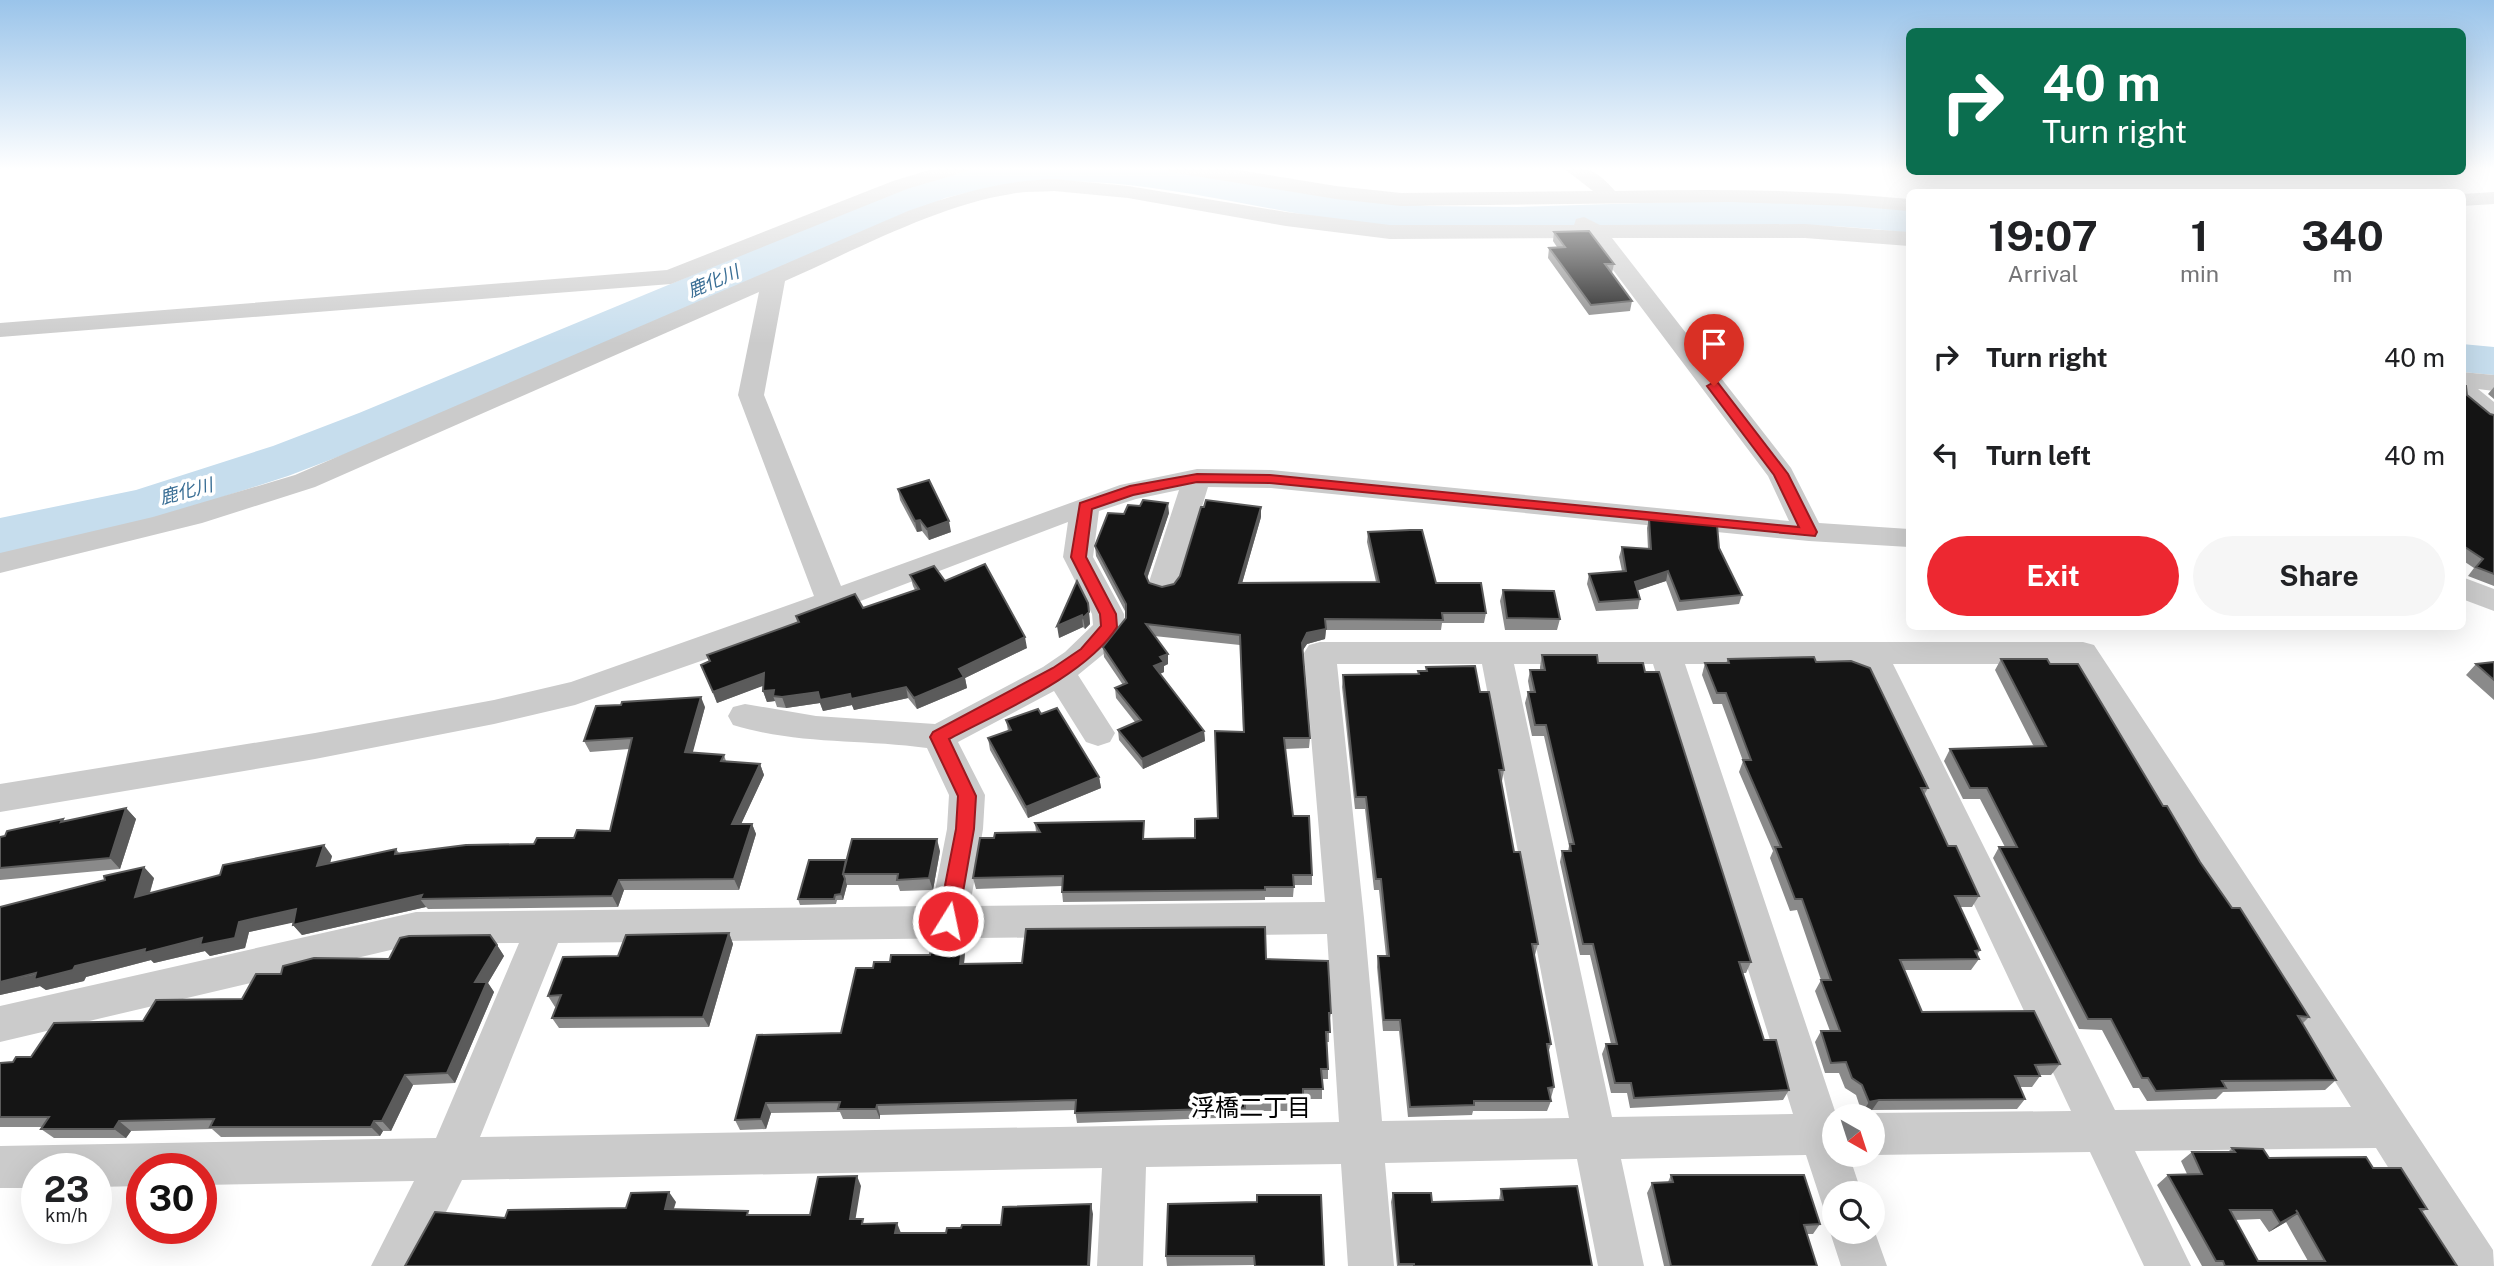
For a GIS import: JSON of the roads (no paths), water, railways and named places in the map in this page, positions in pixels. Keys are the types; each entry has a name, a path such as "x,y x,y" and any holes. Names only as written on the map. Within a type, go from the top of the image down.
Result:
{"street":[{"path":"0,330 671,277 798,226"},
{"path":"0,563 143,531 238,505 305,481 895,226"},
{"path":"1343,226 1390,232 1805,230 1906,239"},
{"path":"1587,226 1596,232 1781,474 1809,532"},
{"path":"774,278 751,395 831,600"},
{"path":"2466,380 2494,383"},
{"path":"2466,392 2494,415"},
{"path":"1163,585 1197,478"},
{"path":"0,798 315,746 575,693 710,646 1085,506 1130,491 1197,478 1270,479 1809,532 1906,538"},
{"path":"745,716 816,729 910,733 939,737 1059,672 1087,653 1109,627 1108,614 1078,557 1085,506"},
{"path":"2466,589 2494,601"},
{"path":"1371,1266 1345,918 1320,653 2083,653 2477,1266"},
{"path":"1496,653 1621,1266"},
{"path":"1665,653 1822,1119"},
{"path":"1872,654 2168,1266"},
{"path":"1059,672 1098,733"},
{"path":"939,737 967,796 965,829 948,921"},
{"path":"0,1024 416,929 1345,918"},
{"path":"394,1266 450,1157 546,926"},
{"path":"1885,1134 2388,1127"},
{"path":"0,1167 1822,1134"},
{"path":"1120,1266 1125,1148"},
{"path":"1857,1244 1864,1266"}],"waterway":[{"name":"鹿化川","path":"0,536 129,509 269,465 377,424 846,226"},
{"name":"鹿化川","path":"2466,358 2494,361"}],"district":[{"name":"浮橋二丁目","path":"1251,1107"}]}
